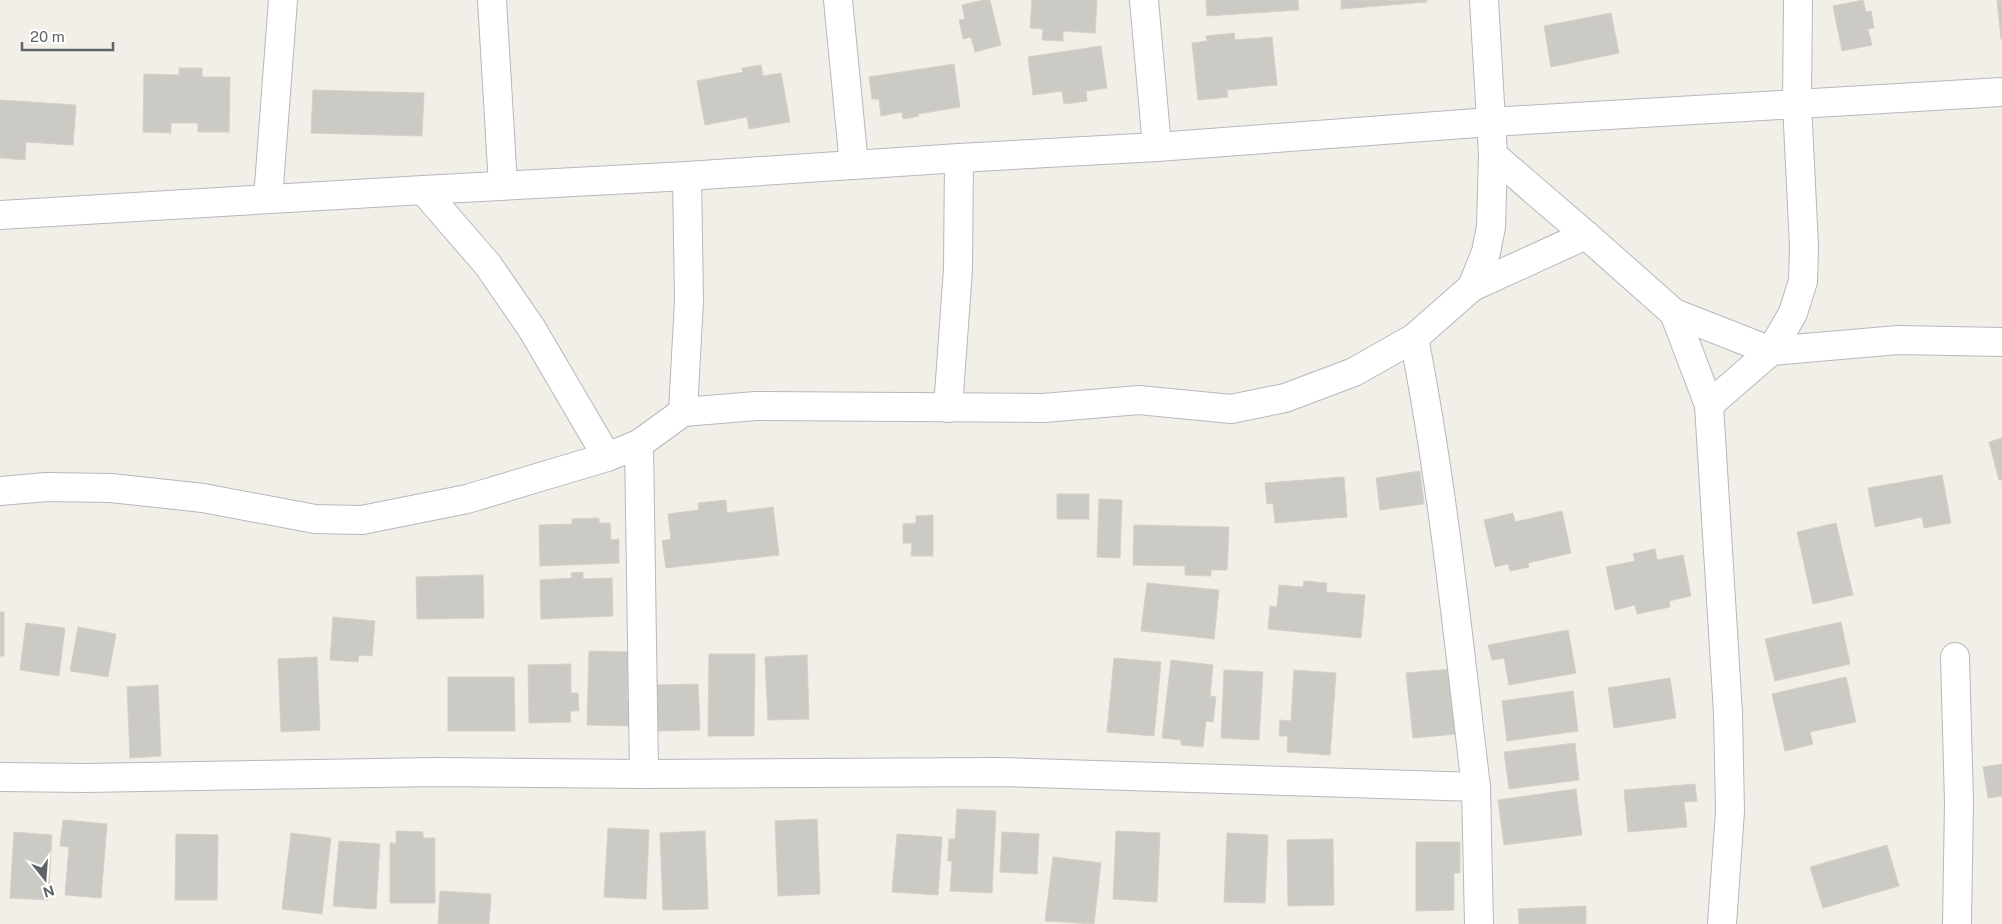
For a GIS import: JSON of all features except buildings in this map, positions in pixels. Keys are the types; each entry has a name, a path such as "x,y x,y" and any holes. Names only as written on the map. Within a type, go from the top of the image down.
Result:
{"street":[{"path":"268,199 283,0"},
{"path":"492,0 503,186"},
{"path":"838,0 854,165"},
{"path":"1144,0 1156,147"},
{"path":"1472,287 1486,252 1491,227 1493,156 1484,0"},
{"path":"1709,405 1771,351 1793,314 1803,281 1804,246 1797,104 1798,0"},
{"path":"0,215 688,176 1156,147 1490,122 2002,92"},
{"path":"1493,156 1674,313 1771,351 1898,340 2002,342"},
{"path":"948,408 958,269 959,158"},
{"path":"683,412 689,300 688,176"},
{"path":"423,190 488,265 532,329 607,457"},
{"path":"0,491 46,486 166,492 314,519 362,520 468,499 607,457 640,444 683,412 756,406 1044,408 1139,400 1231,408 1285,398 1354,372 1414,338 1472,287 1586,235"},
{"path":"1674,313 1709,405 1728,713 1730,811 1722,924"},
{"path":"1414,338 1424,386 1448,557 1476,787 1479,924"},
{"path":"640,444 644,774"},
{"path":"1955,657 1959,802 1957,924"},
{"path":"0,777 86,778 436,772 644,774 999,772 1476,787"}]}
